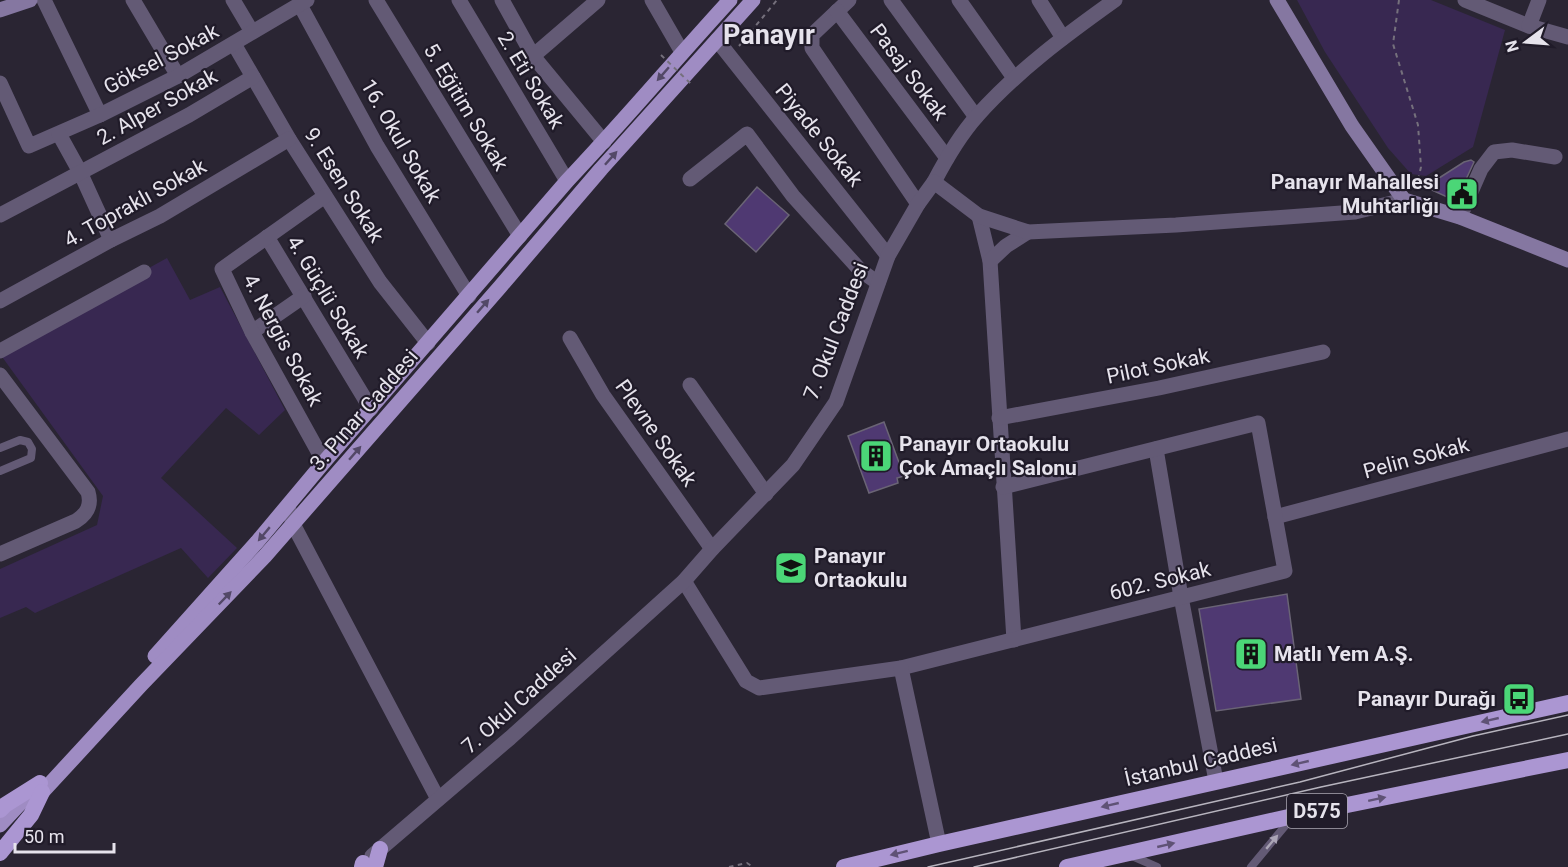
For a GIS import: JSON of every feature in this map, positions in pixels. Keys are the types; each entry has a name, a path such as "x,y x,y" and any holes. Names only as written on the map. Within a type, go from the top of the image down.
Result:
{"highway":[{"name":"İstanbul Caddesi","path":"844,867 1568,703"},
{"name":"D575","path":"1067,867 1293,816 1568,760"},
{"path":"0,810 41,788"},
{"path":"0,853 30,815 41,788"},
{"path":"364,866 380,849"}],"main road":[{"path":"0,10 30,0"},
{"name":"3. Pınar Caddesi","path":"0,842 41,788 288,506 567,181 730,0"},
{"name":"3. Pınar Caddesi","path":"0,825 41,788 265,556 601,169 753,0"},
{"path":"1277,0 1352,126 1408,201 1460,217 1568,260"}],"street":[{"path":"44,0 100,115"},
{"path":"133,0 178,76"},
{"path":"233,0 252,32"},
{"name":"5. Eğitim Sokak","path":"376,0 520,236"},
{"name":"2. Eti Sokak","path":"459,0 567,181"},
{"path":"502,0 533,56 604,142"},
{"path":"533,56 598,0"},
{"path":"652,0 682,52"},
{"path":"849,0 812,35 812,48 918,204"},
{"path":"891,0 976,117"},
{"path":"959,0 1014,78"},
{"name":"7. Okul Caddesi","path":"380,849 510,738 684,581 793,465 836,402 888,256 947,158 976,117 1014,78 1115,0"},
{"path":"1467,0 1530,26 1568,37"},
{"path":"1530,26 1539,0"},
{"name":"Göksel Sokak","path":"0,83 29,146 100,115 178,76 303,2"},
{"name":"16. Okul Sokak","path":"303,2 377,146 469,296"},
{"path":"1045,2 1063,38"},
{"name":"Pasaj Sokak","path":"837,11 947,158"},
{"name":"Piyade Sokak","path":"717,40 888,256"},
{"name":"9. Esen Sokak","path":"234,44 289,139 380,282 428,343"},
{"name":"2. Alper Sokak","path":"0,215 189,115 253,77"},
{"path":"59,134 80,172 111,240"},
{"path":"690,179 747,134 800,204 860,270 878,283"},
{"name":"4. Topraklı Sokak","path":"0,301 160,216 289,139"},
{"path":"1460,217 1482,169 1494,152 1512,150 1555,157"},
{"path":"934,182 979,216 1028,232 1176,225 1355,212 1408,201"},
{"path":"267,237 325,196"},
{"path":"979,216 990,261 1014,640"},
{"path":"990,261 1006,246 1028,232"},
{"name":"4. Nergis Sokak","path":"267,237 222,269 252,332 324,462"},
{"name":"4. Güçlü Sokak","path":"267,237 371,409"},
{"path":"0,351 144,272"},
{"path":"252,332 304,296"},
{"name":"Plevne Sokak","path":"570,338 603,395 712,549"},
{"name":"Pilot Sokak","path":"999,418 1159,388 1323,351"},
{"path":"0,375 90,497 88,509 81,518 0,554"},
{"path":"690,385 765,494"},
{"name":"602. Sokak","path":"684,581 746,681 759,688 901,668 1285,571 1258,423 1156,449"},
{"name":"Pelin Sokak","path":"1275,517 1568,439"},
{"path":"1004,487 1156,449 1216,782"},
{"path":"288,506 293,524 438,799"},
{"path":"901,668 939,844"}],"lane":[{"path":"0,448 20,440 28,442 32,449 31,458 0,471"},
{"path":"1251,867 1293,816"},
{"path":"1128,854 1157,867"}],"path":[{"path":"730,57 777,0"},
{"path":"1399,0 1393,44 1418,126 1421,167 1408,201"},
{"path":"662,55 691,84"},
{"path":"729,867 747,863 753,867"}],"shaded area":[{"path":"1297,0 1431,0 1505,30 1473,147 1426,176 1411,174 1388,148 1325,52"},
{"path":"167,258 190,300 220,287 285,410 259,435 226,408 161,478 237,548 208,578 181,548 35,613 26,607 0,618 0,569 97,525 103,496 0,354 0,350"}],"building":[{"path":"1471,160 1474,162 1456,201 1425,187 1464,162"},
{"path":"757,187 789,215 756,252 725,224"},
{"name":"Panayır Ortaokulu Çok Amaçlı Salonu","path":"884,422 904,476 897,478 898,483 869,493 848,436"},
{"name":"Matlı Yem A.Ş.","path":"1287,594 1301,699 1216,711 1199,609"}],"tram line":[{"path":"928,867 1300,782 1473,736 1568,715"},
{"path":"974,867 1321,787 1568,734"}],"place":[{"name":"Panayır Mahallesi Muhtarlığı","path":"1462,194"},
{"name":"Panayır Ortaokulu Çok Amaçlı Salonu","path":"876,456"},
{"name":"Panayır Ortaokulu","path":"791,568"},
{"name":"Matlı Yem A.Ş.","path":"1251,654"},
{"name":"Panayır Durağı","path":"1519,699"}],"district":[{"name":"Panayır","path":"769,35"}]}
